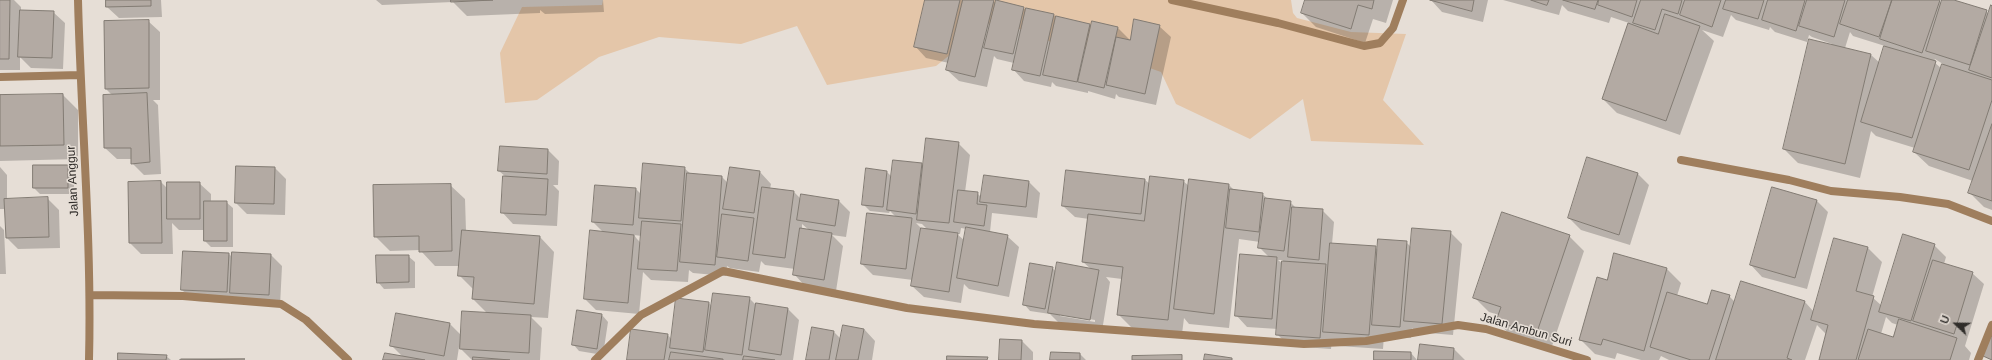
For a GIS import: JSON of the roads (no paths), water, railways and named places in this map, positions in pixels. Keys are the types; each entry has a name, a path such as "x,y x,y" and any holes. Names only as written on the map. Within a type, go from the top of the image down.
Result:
{"street":[{"name":"Jalan Anggur","path":"78,0 80,75 91,295 89,360"},
{"path":"1172,0 1278,23 1364,46 1380,43 1393,28 1403,0"},
{"path":"0,78 80,75"},
{"path":"1681,160 1789,180 1831,191 1900,197 1948,204 1992,221"},
{"name":"Jalan Ambun Suri","path":"595,360 641,315 723,271 907,308 1034,324 1304,344 1366,341 1458,325 1486,328 1587,360"},
{"path":"91,295 183,296 281,304 306,320 348,360"},
{"path":"1978,360 1992,325"}]}
